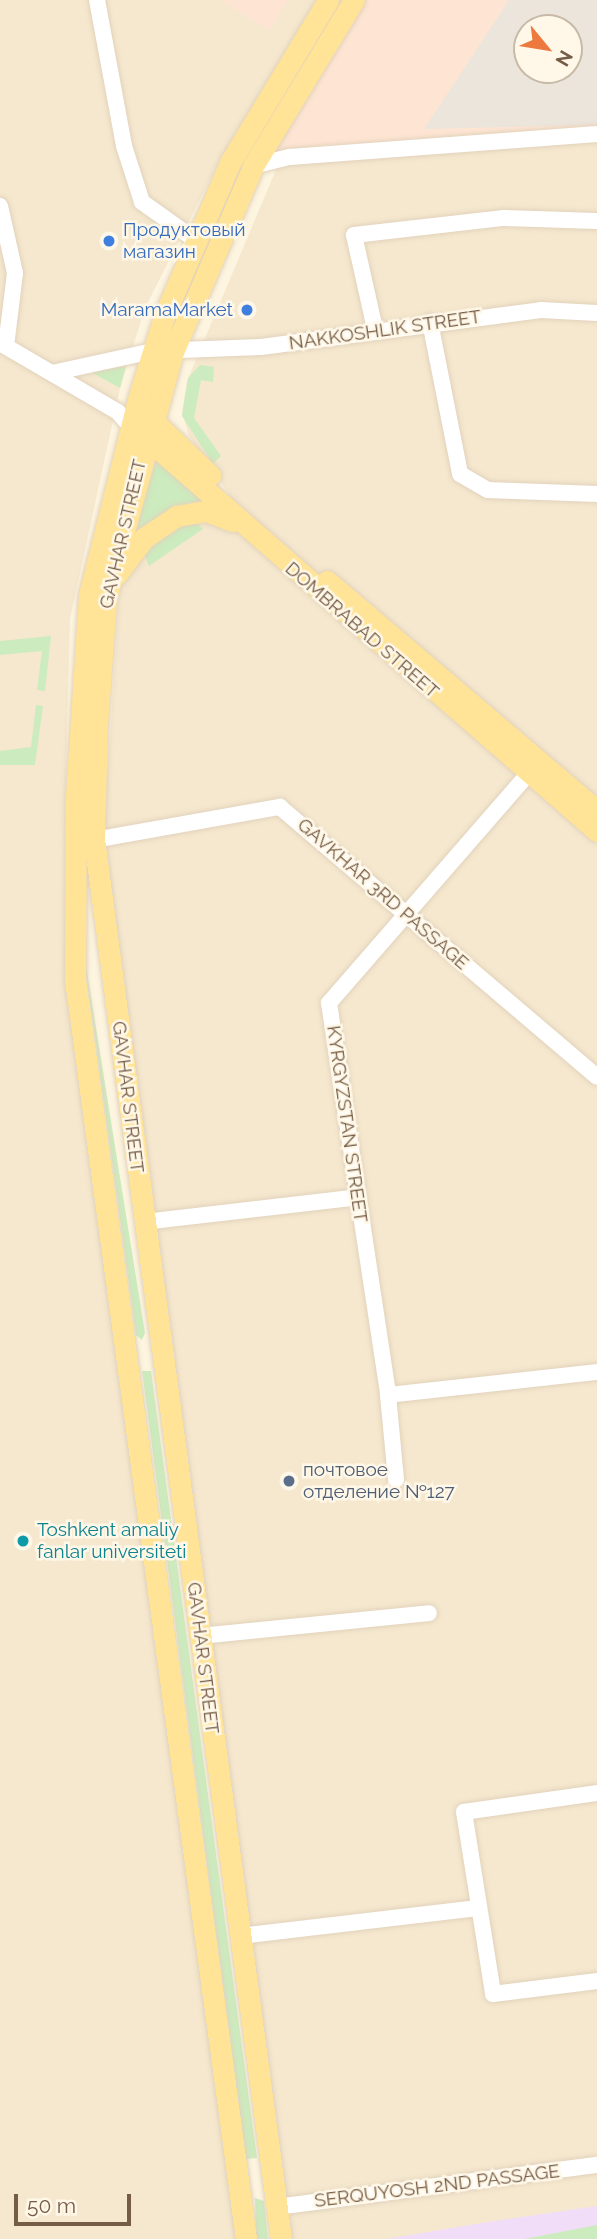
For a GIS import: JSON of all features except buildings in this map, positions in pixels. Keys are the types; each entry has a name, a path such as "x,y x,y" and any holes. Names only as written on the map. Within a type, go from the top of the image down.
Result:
{"main road":[{"name":"GAVHAR STREET","path":"163,352 194,239 231,161 328,0"},
{"name":"GAVHAR STREET","path":"246,2239 131,1360 75,980 85,621 136,419 163,352 253,166 354,0"},
{"name":"GAVHAR STREET","path":"136,419 106,598 94,839 144,1222 165,1354 239,1937 281,2239"},
{"name":"DOMBRABAD STREET","path":"136,419 181,444 234,502 534,767 597,831"},
{"name":"DOMBRABAD STREET","path":"136,419 246,531 534,767 597,811"},
{"path":"106,598 133,549 177,516 214,512 246,531"},
{"path":"131,1360 165,1354"},
{"path":"238,2174 257,2184 272,2169"}],"street":[{"path":"97,0 124,146 142,202 194,239"},
{"path":"253,166 289,157 597,134"},
{"path":"0,206 15,273 3,345 136,419"},
{"path":"375,329 354,234 504,218 597,221"},
{"name":"NAKKOSHLIK STREET","path":"52,373 163,352 261,347 429,322 541,310 597,313"},
{"path":"429,322 460,474 488,490 597,494"},
{"name":"KYRGYZSTAN STREET","path":"396,1480 387,1395 329,1003 534,767"},
{"name":"GAVKHAR 3RD PASSAGE","path":"94,839 281,807 597,1077"},
{"path":"144,1222 359,1197"},
{"path":"387,1395 597,1372"},
{"path":"200,1636 429,1613"},
{"path":"597,1793 464,1812 493,1994 597,1982"},
{"path":"239,1937 478,1908"},
{"name":"SERQUYOSH 2ND PASSAGE","path":"277,2207 597,2165"}],"shaded area":[{"path":"0,0 328,0 222,156 145,308 120,388 70,619 65,810 73,928 246,2239 0,2239"},
{"path":"219,0 288,0 269,30"},
{"path":"354,0 597,0 597,134 253,166"},
{"path":"370,0 597,0 597,2239 283,2239 98,924 119,598 140,492 157,457 249,524 189,436 182,412 187,381 289,139"},
{"path":"509,0 597,0 597,125 424,129"},
{"path":"597,2206 597,2239 386,2239 494,2221"}],"green space":[{"path":"200,365 214,367 213,382 201,380 194,418 221,456 213,464 182,416 188,378"},
{"path":"126,366 120,388 91,372"},
{"path":"157,457 203,501 186,504 134,537"},
{"path":"193,519 203,529 149,566 144,553 152,543"},
{"path":"51,636 45,691 37,690 42,651 0,655 0,641"},
{"path":"36,705 43,706 35,765 0,765 0,751 31,747"},
{"path":"79,922 145,1333 142,1340 136,1335"},
{"path":"142,1371 151,1371 257,2158 246,2159"},
{"path":"255,2198 264,2201 268,2239 256,2239"},
{"path":"597,2225 597,2239 524,2239"}],"place":[{"name":"Продуктовый магазин","path":"109,241"},
{"name":"MaramaMarket","path":"247,310"},
{"name":"почтовое отделение №127","path":"289,1481"},
{"name":"Toshkent amaliy fanlar universiteti","path":"23,1541"}]}
